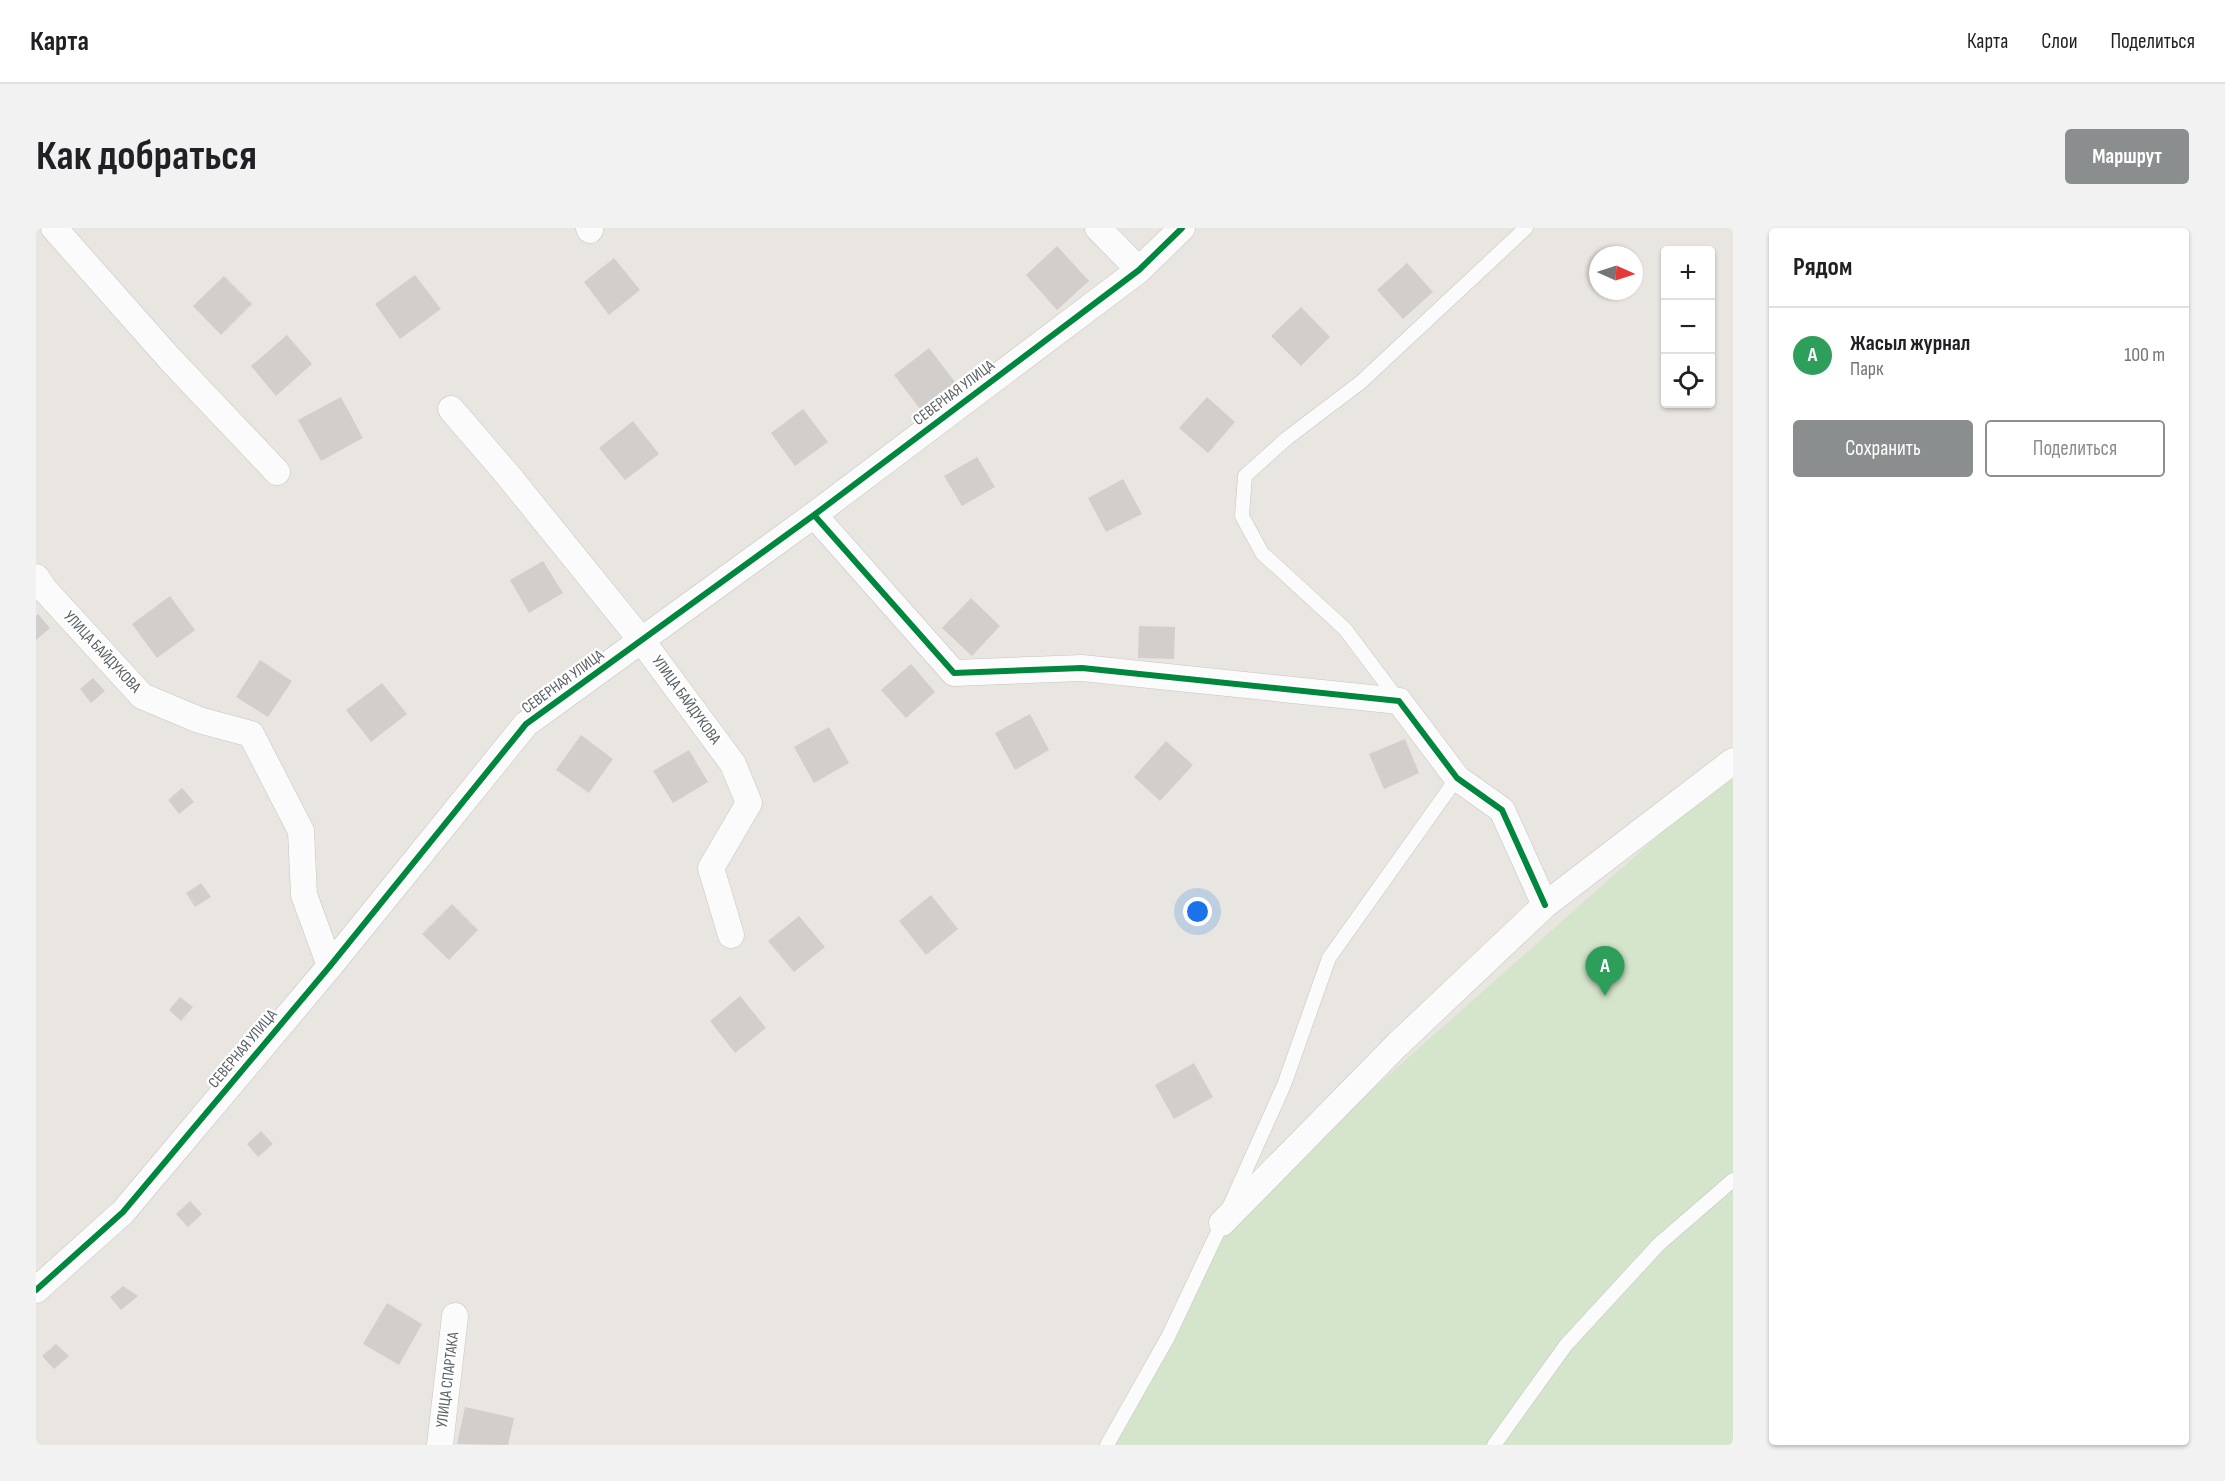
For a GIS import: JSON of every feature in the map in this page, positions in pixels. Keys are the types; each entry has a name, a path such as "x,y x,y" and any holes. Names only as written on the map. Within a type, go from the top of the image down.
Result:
{"street":[{"path":"54,228 170,359 277,472"},
{"path":"1098,228 1139,270"},
{"name":"СЕВЕРНАЯ УЛИЦА","path":"36,1290 123,1212 330,966 526,724 814,515 1139,270 1182,228"},
{"name":"УЛИЦА БАЙДУКОВА","path":"451,409 507,474 642,641 733,764 749,803 711,868 731,935"},
{"path":"814,515 954,673 1082,668 1399,701 1457,778 1502,810 1545,905"},
{"name":"УЛИЦА БАЙДУКОВА","path":"36,577 45,590 142,696 200,720 251,734 301,831 304,895 330,966"},
{"path":"1222,1223 1397,1045 1545,905 1733,760"},
{"name":"УЛИЦА СПАРТАКА","path":"440,1445 455,1316"}],"lane":[{"path":"1399,701 1345,629 1262,553 1242,516 1245,476 1287,439 1361,382 1526,228"},
{"path":"1107,1445 1168,1337 1222,1223 1284,1084 1329,957 1457,778"},
{"path":"1494,1445 1566,1345 1659,1244 1733,1180"}],"green space":[{"path":"1733,769 1733,1445 1106,1445 1222,1223"}],"building":[{"path":"1057,246 1089,281 1057,310 1026,275"},
{"path":"614,258 640,290 609,315 584,282"},
{"path":"1407,263 1433,292 1403,319 1377,290"},
{"path":"415,275 441,309 400,339 375,304"},
{"path":"224,276 252,304 221,335 193,306"},
{"path":"1301,307 1330,337 1301,366 1271,336"},
{"path":"287,335 312,364 276,396 251,366"},
{"path":"929,348 955,382 920,409 894,375"},
{"path":"341,397 363,438 321,461 298,420"},
{"path":"1207,397 1235,422 1208,453 1179,428"},
{"path":"803,409 828,442 795,466 771,433"},
{"path":"633,421 659,454 625,480 599,448"},
{"path":"977,457 995,487 962,506 944,476"},
{"path":"1123,479 1142,514 1106,532 1088,498"},
{"path":"543,561 563,593 529,613 510,580"},
{"path":"170,596 195,630 157,658 132,624"},
{"path":"971,598 1000,626 972,656 942,628"},
{"path":"38,614 50,628 36,640 36,616"},
{"path":"1139,626 1175,627 1174,659 1138,658"},
{"path":"260,660 292,681 268,717 236,697"},
{"path":"911,664 935,692 906,718 881,690"},
{"path":"93,678 105,691 91,703 80,689"},
{"path":"382,683 407,714 371,742 346,710"},
{"path":"1030,714 1049,750 1015,770 995,733"},
{"path":"829,727 849,763 814,783 794,747"},
{"path":"581,735 613,759 589,793 556,770"},
{"path":"1405,739 1419,773 1384,789 1369,754"},
{"path":"1166,741 1193,765 1160,801 1134,777"},
{"path":"689,750 708,782 673,803 653,771"},
{"path":"182,788 194,802 179,814 168,800"},
{"path":"201,883 211,897 195,907 186,893"},
{"path":"931,895 958,929 926,955 899,921"},
{"path":"452,904 478,930 449,960 422,934"},
{"path":"799,916 825,947 794,972 768,941"},
{"path":"740,996 766,1028 735,1053 710,1021"},
{"path":"180,997 193,1007 181,1021 169,1010"},
{"path":"1194,1063 1213,1097 1174,1119 1155,1085"},
{"path":"261,1131 273,1144 258,1157 247,1144"},
{"path":"190,1201 202,1214 188,1227 176,1214"},
{"path":"123,1286 138,1296 121,1310 110,1297"},
{"path":"387,1303 422,1324 399,1365 363,1344"},
{"path":"56,1344 69,1356 54,1369 42,1356"},
{"path":"465,1407 514,1418 508,1445 457,1444"}],"cycle path":[{"path":"36,1290 123,1212 330,966 526,724 814,515 1139,270 1182,228"},
{"path":"814,515 954,673 1082,668 1399,701 1457,778 1502,810 1545,905"}],"place":[{"name":"Жасыл журнал","path":"1605,996"}]}
